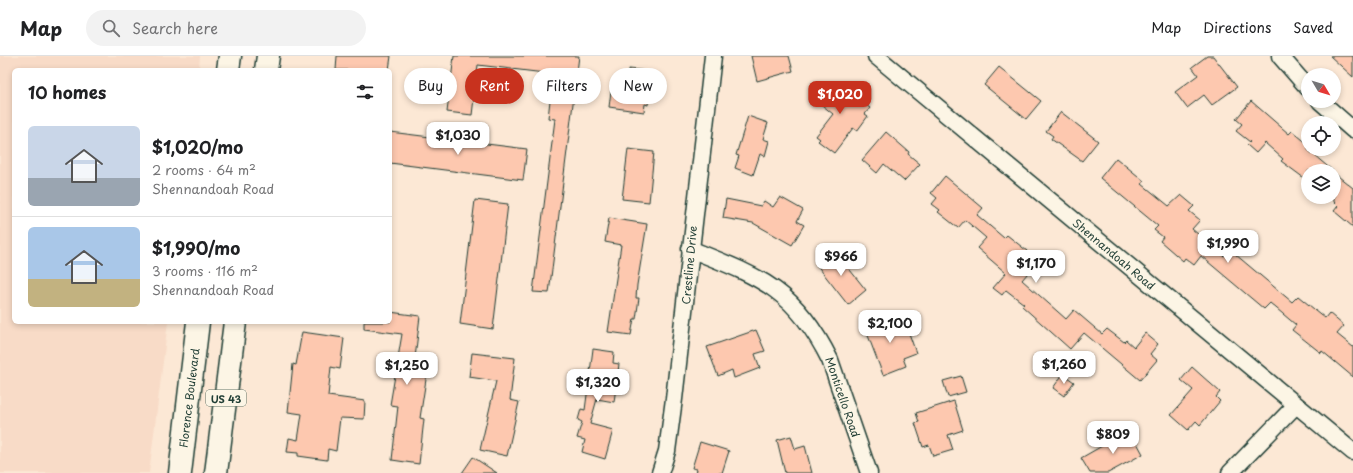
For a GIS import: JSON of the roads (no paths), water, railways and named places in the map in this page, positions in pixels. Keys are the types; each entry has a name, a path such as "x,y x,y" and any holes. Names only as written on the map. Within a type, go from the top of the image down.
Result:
{"highway":[{"path":"228,68 230,56"},
{"path":"266,68 268,56"},
{"name":"Florence Boulevard","path":"180,473 198,324"},
{"name":"US 43","path":"216,473 235,324"}],"street":[{"name":"Crestline Drive","path":"660,473 667,451 687,291 690,249 713,56"},
{"name":"Shennandoah Road","path":"876,56 1353,452"},
{"path":"1280,56 1301,80"},
{"path":"1328,108 1353,130"},
{"name":"Monticello Road","path":"690,249 759,278 790,301 802,314 823,344 830,360 869,473"},
{"path":"1230,473 1296,405"}]}
